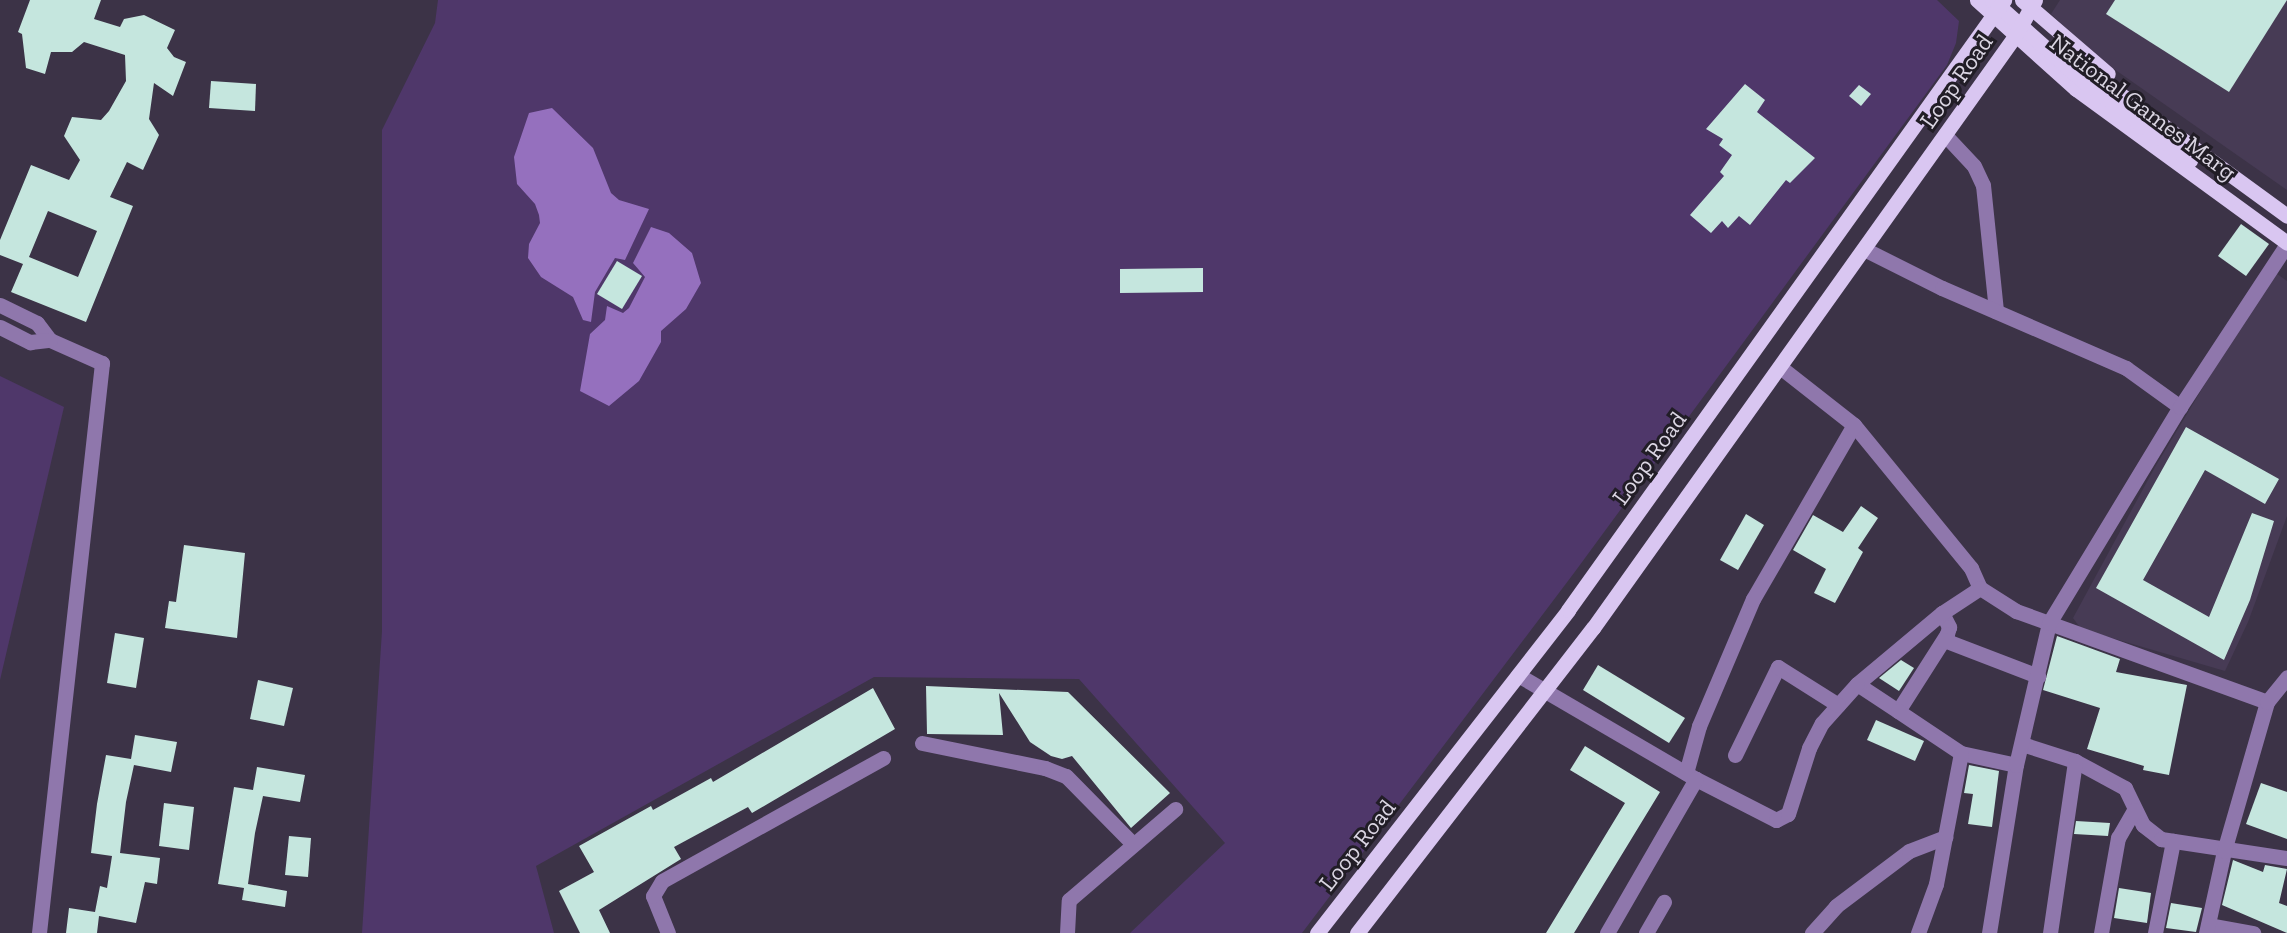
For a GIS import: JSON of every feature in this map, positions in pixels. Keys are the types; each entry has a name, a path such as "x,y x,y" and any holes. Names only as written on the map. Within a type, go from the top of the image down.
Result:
{"main road":[{"name":"National Games Marg","path":"1977,0 1992,8 2015,36 2076,89 2287,244"},
{"name":"Loop Road","path":"1317,933 1518,675 1992,8 2005,0"},
{"path":"2005,0 2080,66 2287,216"},
{"name":"National Games Marg","path":"2029,3 2094,63 2287,203"},
{"name":"Loop Road","path":"1357,933 1545,691 1780,367 2015,36 2029,3"},
{"path":"1992,8 2084,82 2287,231"},
{"path":"2076,89 2094,63"}],"street":[{"path":"1945,135 1974,166 1983,185 1996,311"},
{"path":"1989,933 2016,765 2049,623 2180,407 2287,244"},
{"path":"1864,249 1996,311 2126,368 2180,407"},
{"path":"0,304 37,323 50,340 102,363 39,933"},
{"path":"0,327 30,342 50,340"},
{"path":"1780,367 1854,425 1971,568 1980,588 2016,611 2267,702"},
{"path":"1607,933 1691,776 1699,726 1753,599 1854,425"},
{"path":"1518,675 1691,776 1776,820 1782,820 1798,786 1809,748 1822,723 1857,684 1942,613 1980,588"},
{"path":"1898,711 1944,640 1949,627 1942,613"},
{"path":"1944,640 2038,676"},
{"path":"1735,755 1778,667 1838,705"},
{"path":"1857,684 1961,753 2016,765"},
{"path":"2253,933 2207,929 2224,851 2267,702 2284,686"},
{"path":"922,742 1046,768 1066,776 1132,843"},
{"path":"2022,744 2076,760 2126,788 2134,810 2143,825 2161,839 2224,851 2287,858"},
{"path":"1918,933 1936,884 1961,753"},
{"path":"668,933 652,896 662,881 883,758"},
{"path":"2050,933 2076,760"},
{"path":"1067,933 1069,900 1132,843 1175,809"},
{"path":"2101,933 2118,838 2134,810"},
{"path":"1812,933 1836,906 1909,851 1945,837"},
{"path":"2155,933 2173,841"},
{"path":"1646,933 1664,902"}],"shaded area":[{"path":"438,0 1937,0 1959,21 1956,43 1947,65 1574,573 1302,933 1130,933 1225,843 1079,679 874,677 536,866 554,933 362,933 382,631 382,130 435,23"},
{"path":"2060,0 2287,0 2287,190 2094,55 2051,14"},
{"path":"552,108 593,148 611,193 619,200 649,209 625,260 615,258 595,292 591,322 583,320 573,297 541,277 528,258 529,244 540,223 539,215 535,204 517,184 514,157 529,113"},
{"path":"651,227 669,233 692,253 701,283 686,309 661,331 661,342 639,381 609,406 580,391 590,334 605,320 607,306 623,313 629,308 645,277 633,263"},
{"path":"2273,271 2287,281 2287,516 2248,622 2225,671 2081,629 2073,618 2155,467"},
{"path":"0,376 64,407 0,680"}],"building":[{"path":"30,0 101,0 94,19 120,27 124,19 144,15 175,30 167,48 174,57 186,62 173,96 154,83 149,119 159,135 143,170 127,162 110,197 133,206 86,322 11,292 23,264 0,255 0,240 31,165 69,180 80,160 64,136 72,117 101,120 109,111 126,81 125,55 84,42 72,52 51,52 45,74 26,68 22,34 18,32","holes":["48,211 97,231 78,277 29,257"]},
{"path":"2115,0 2287,0 2229,92 2106,14"},
{"path":"211,81 256,84 255,111 209,108"},
{"path":"1745,84 1765,100 1757,112 1815,158 1790,183 1786,180 1750,225 1739,216 1728,228 1722,221 1711,233 1690,215 1724,176 1720,172 1732,155 1719,145 1723,139 1706,129"},
{"path":"1859,85 1871,94 1861,106 1849,96"},
{"path":"2241,224 2269,244 2246,276 2218,256"},
{"path":"617,261 642,276 622,309 597,294"},
{"path":"1203,268 1203,292 1120,293 1120,269"},
{"path":"2186,427 2279,479 2265,504 2205,470 2143,580 2209,617 2252,513 2274,521 2250,600 2224,660 2096,588"},
{"path":"1861,506 1878,518 1858,548 1863,552 1835,603 1814,593 1826,569 1793,550 1813,515 1843,532"},
{"path":"1746,514 1764,525 1738,570 1720,560"},
{"path":"184,545 245,553 237,638 165,628 169,601 176,602"},
{"path":"115,633 144,638 136,688 107,683"},
{"path":"2057,636 2120,659 2116,672 2187,685 2169,775 2143,770 2144,766 2087,749 2100,708 2043,690"},
{"path":"1901,660 1914,668 1899,691 1879,678"},
{"path":"1598,665 1685,718 1669,743 1583,690"},
{"path":"258,680 293,688 284,726 250,719"},
{"path":"926,686 1068,692 1170,793 1131,828 1072,756 1062,759 1051,756 1030,742 999,693 1003,735 927,734"},
{"path":"873,688 895,729 752,813 748,807 674,847 681,859 599,910 610,933 580,933 559,891 594,872 579,846 651,806 653,810 711,778 713,782"},
{"path":"1876,720 1924,741 1915,761 1867,740"},
{"path":"135,735 177,742 171,772 134,765 126,802 120,853 160,858 157,884 145,882 136,923 99,916 97,933 66,933 69,908 95,912 100,886 107,888 112,856 91,853 97,804 106,755 131,759"},
{"path":"1585,746 1660,792 1574,933 1546,933 1625,803 1570,770"},
{"path":"1969,765 1999,771 1992,827 1968,824 1973,794 1964,793"},
{"path":"257,767 305,775 300,802 263,796 255,833 248,884 287,891 285,907 242,900 244,888 218,884 234,787 253,790"},
{"path":"2261,783 2287,792 2287,839 2246,824"},
{"path":"164,803 194,807 189,850 159,846"},
{"path":"2076,821 2110,823 2108,836 2074,834"},
{"path":"289,836 311,838 308,877 285,875"},
{"path":"2233,860 2263,872 2265,865 2287,869 2279,903 2287,906 2287,933 2222,905"},
{"path":"2119,888 2151,893 2147,923 2114,918"},
{"path":"2171,903 2202,908 2196,932 2166,928"}]}
